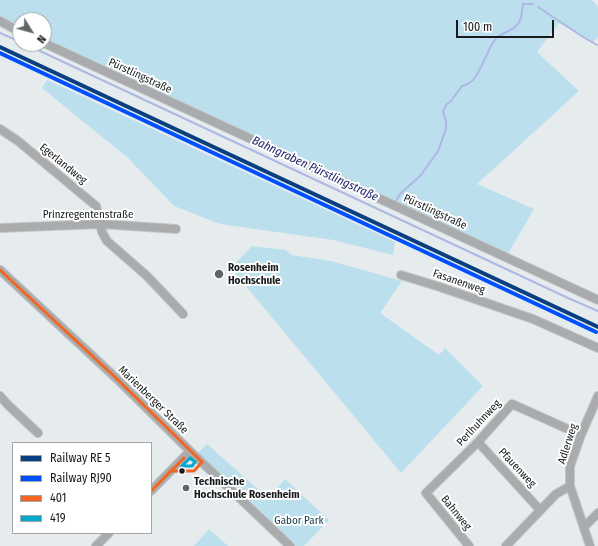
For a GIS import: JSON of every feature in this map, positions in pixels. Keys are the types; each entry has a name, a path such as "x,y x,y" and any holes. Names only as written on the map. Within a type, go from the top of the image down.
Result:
{"street":[{"path":"0,21 12,28"},
{"name":"Pürstlingstraße","path":"52,47 598,300"},
{"name":"Egerlandweg","path":"0,129 18,141 96,206 102,232 107,240 147,276 183,314"},
{"name":"Prinzregentenstraße","path":"0,228 101,224 176,228"},
{"name":"Marienberger Straße","path":"0,270 116,378 290,546"},
{"name":"Fasanenweg","path":"401,275 533,319 598,348"},
{"path":"0,396 38,433"},
{"name":"Adlerweg","path":"590,546 570,486 570,466 581,435 598,396"},
{"name":"Perlhuhnweg","path":"426,493 478,442 512,404 581,435"},
{"name":"Pfauenweg","path":"478,442 540,510"},
{"path":"152,489 190,451"},
{"path":"509,545 556,494 570,486"},
{"name":"Bahnweg","path":"426,493 469,546"},
{"path":"584,527 598,513"},
{"path":"96,546 108,534"}],"green space":[{"path":"0,0 592,0 598,7 598,37 593,42 559,23 537,52 579,91 477,184 534,209 506,257 52,47 52,12 12,12 12,28 0,21"},
{"path":"47,80 395,242 393,255 333,240 220,224 174,206 128,158 42,88"},
{"path":"252,246 286,250 291,255 331,261 402,281 380,313 439,355 445,348 483,386 401,473 231,268"},
{"name":"Gabor Park","path":"207,444 268,498 285,479 329,520 304,546 294,546 198,453"},
{"path":"209,529 228,546 194,546"}],"waterway":[{"path":"395,203 400,194 421,175 438,151 446,129 443,111 447,104 462,86 473,80 497,37 514,28 518,24 521,18 523,4 533,4"},
{"path":"538,7 597,45"},
{"name":"Bahngraben Pürstlingstraße","path":"0,33 12,38"},
{"name":"Bahngraben Pürstlingstraße","path":"42,52 598,311"}],"transit line":[{"path":"0,47 598,327"},
{"name":"401","path":"0,270 116,378 202,462 194,471 170,471"},
{"name":"401","path":"152,490 184,458"},
{"name":"419","path":"190,458 195,462 192,466 182,466 190,458"}],"rail line":[{"name":"RJ90","path":"0,53 596,332"}],"place":[{"name":"Rosenheim Hochschule","path":"219,274"},
{"name":"Technische Hochschule Rosenheim","path":"186,488"}]}
